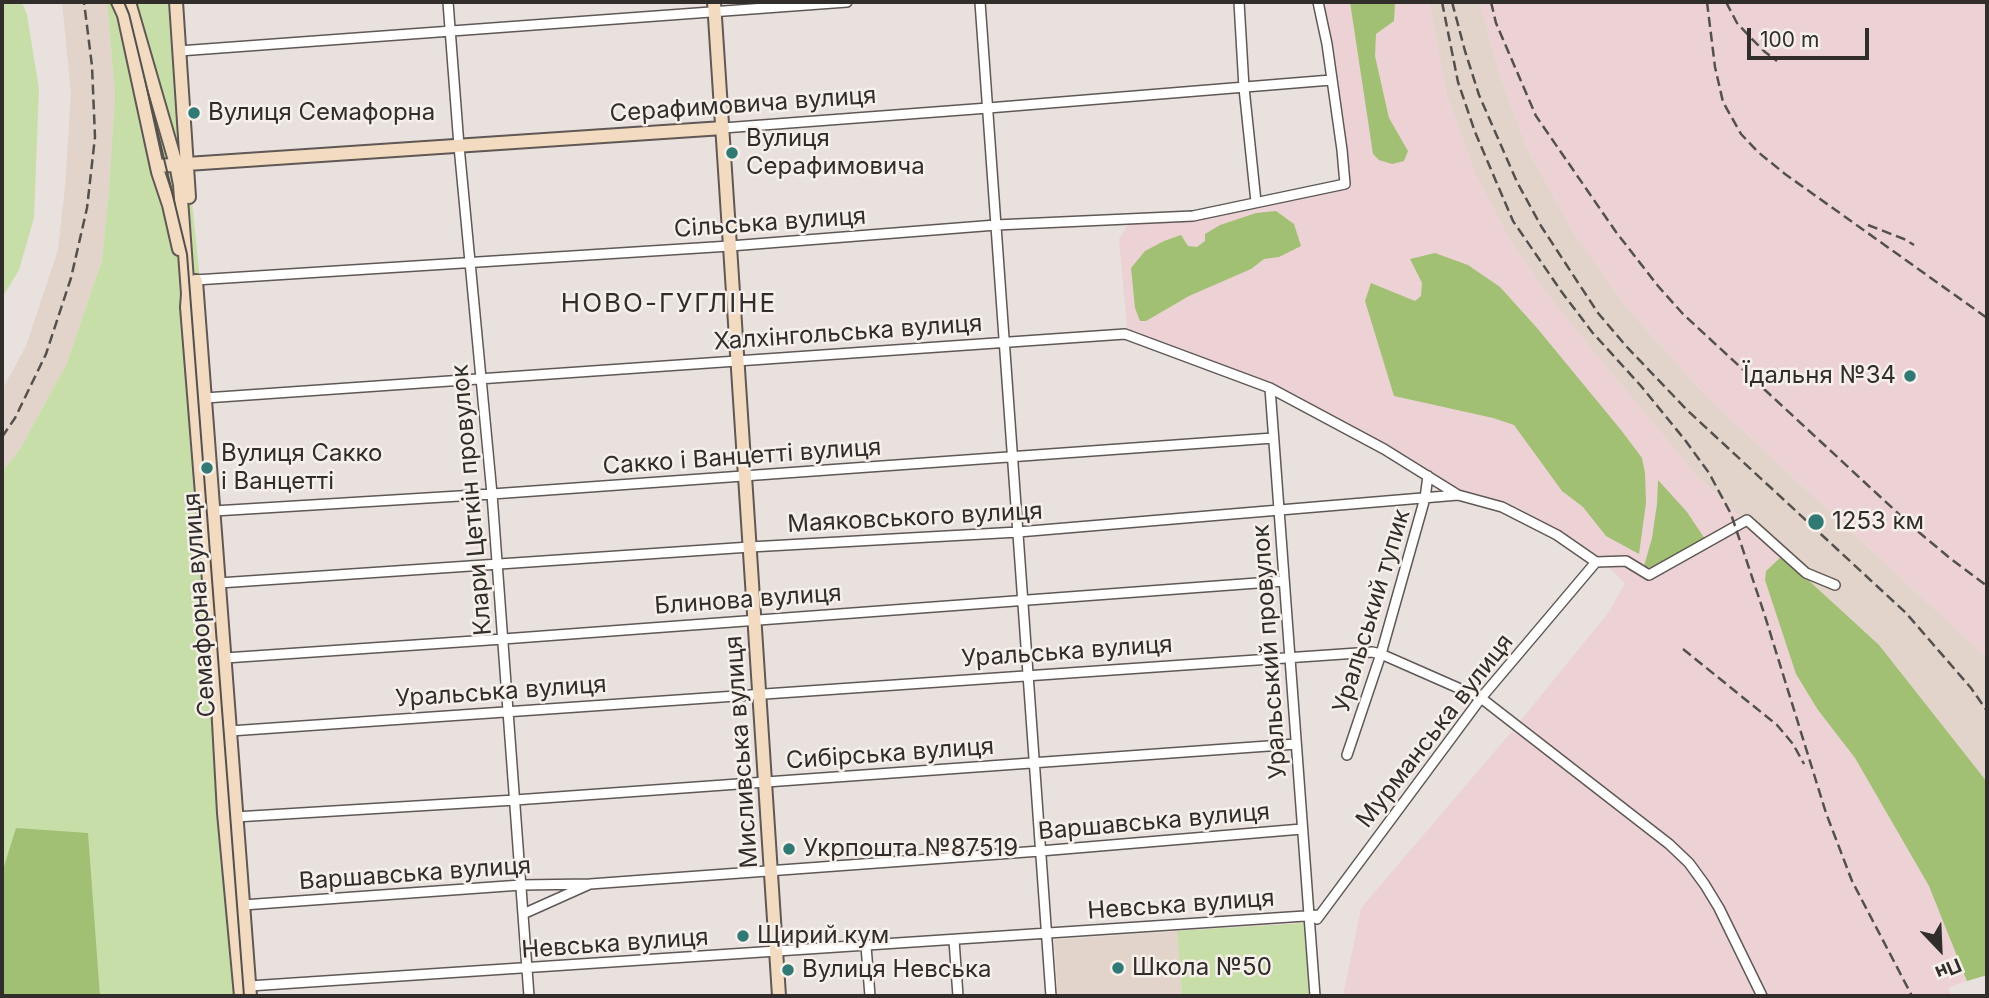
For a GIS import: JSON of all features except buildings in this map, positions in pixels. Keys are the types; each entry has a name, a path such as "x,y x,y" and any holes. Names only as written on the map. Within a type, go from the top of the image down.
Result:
{"main road":[{"name":"Семафорна вулиця","path":"118,2 124,15 157,166 179,248 187,307 220,658 230,731 243,905 246,993"},
{"path":"129,2 182,163"},
{"name":"Семафорна вулиця","path":"176,2 182,163 195,280 219,583 225,813 246,993"},
{"name":"Мисливська вулиця","path":"715,7 779,996"},
{"name":"Серафимовича вулиця","path":"157,166 723,128"},
{"name":"Семафорна вулиця","path":"182,163 180,186 187,307"}],"street":[{"name":"Клари Цеткін провулок","path":"448,2 492,494 529,996"},
{"path":"179,51 450,31 715,7 847,2"},
{"path":"980,2 1051,996"},
{"path":"1239,2 1244,88 1256,202"},
{"path":"1318,2 1331,80"},
{"name":"Серафимовича вулиця","path":"723,128 1331,80"},
{"name":"Сільська вулиця","path":"195,280 730,246 996,225 1193,216 1345,184 1331,80"},
{"name":"Халхінгольська вулиця","path":"205,398 1125,334 1270,388 1384,449 1458,495"},
{"name":"Уральський провулок","path":"1270,388 1315,996"},
{"name":"Сакко і Ванцетті вулиця","path":"214,511 492,494 1273,438"},
{"name":"Уральський тупик","path":"1347,755 1381,654 1425,498 1428,476"},
{"name":"Маяковського вулиця","path":"219,583 750,547 1018,532 1458,495 1502,507 1557,535 1596,562"},
{"path":"1596,562 1626,561 1649,575 1747,520 1806,573 1835,585"},
{"name":"Мурманська вулиця","path":"1310,928 1480,698 1596,562"},
{"name":"Блинова вулиця","path":"220,658 1284,581"},
{"name":"Уральська вулиця","path":"230,731 1363,651 1381,654 1480,698 1669,844 1689,863 1705,885 1762,996"},
{"name":"Сибірська вулиця","path":"235,817 765,783 1296,744"},
{"name":"Варшавська вулиця","path":"243,905 521,885 590,884 1302,829"},
{"name":"Варшавська вулиця","path":"523,914 590,884"},
{"name":"Невська вулиця","path":"246,993 527,969 1320,915"},
{"path":"954,940 958,996"},
{"path":"866,946 870,996"}],"shaded area":[{"path":"62,2 107,2 115,94 102,260 67,363 19,451 2,471 2,390 26,346 58,250 71,94"},
{"path":"1323,2 1429,2 1447,96 1475,173 1509,239 1553,302 1695,474 1782,556 1766,571 1818,710 1855,758 1929,886 1967,981 1949,988 1951,996 1343,996 1361,908 1513,730 1608,613 1625,583 1603,561 1559,530 1504,502 1459,491 1387,444 1271,383 1127,328 1119,239 1129,223 1195,221 1350,189 1347,149"},
{"path":"1429,2 1480,2 1499,73 1527,148 1572,230 1626,307 1708,398 1987,658 1987,975 1967,981 1782,556 1695,474 1553,302 1509,239 1475,173 1447,96"},
{"path":"1480,2 1987,2 1987,658 1708,398 1626,307 1572,230 1527,148 1499,73"},
{"name":"Школа №50","path":"1177,931 1182,996 1058,996 1054,940"}],"green space":[{"path":"2,2 22,2 27,15 39,89 34,218 19,270 2,298"},
{"path":"107,2 176,2 183,114 200,280 253,996 2,996 2,471 19,451 67,363 102,260 115,94"},
{"path":"1350,2 1395,2 1394,21 1376,34 1375,56 1389,118 1408,151 1404,161 1392,164 1379,160 1373,154"},
{"path":"1276,211 1294,224 1301,246 1279,257 1264,259 1251,269 1189,296 1146,321 1140,321 1135,308 1131,268 1145,251 1181,235 1188,246 1197,247 1205,241 1205,234 1220,225 1256,213"},
{"path":"1435,253 1468,265 1500,287 1537,328 1642,458 1646,503 1639,554 1606,536 1583,507 1562,491 1514,425 1394,396 1365,301 1371,283 1415,301 1421,296 1422,283 1410,259"},
{"path":"1658,480 1687,512 1705,539 1651,568 1644,566 1652,538"},
{"path":"1782,556 1879,645 1987,782 1987,975 1967,981 1929,886 1855,758 1818,710 1796,674 1765,580 1766,571"},
{"path":"16,828 88,833 100,996 2,996 2,873"},
{"path":"1304,923 1309,996 1182,996 1177,931"}],"tram line":[{"path":"124,2 187,254 244,996"}],"railway":[{"path":"2,437 15,418 46,354 71,278 87,208 95,137 92,66 84,2"},
{"path":"1442,2 1458,82 1475,132 1513,221 1592,332 1685,440 1709,473 1731,514 1826,813 1852,881 1912,996"},
{"path":"1452,2 1479,95 1517,182 1541,226 1598,313 1687,410 1906,613 1971,688 1987,711"},
{"path":"1491,2 1496,23 1536,116 1616,232 1658,286 1683,314 1915,529 1987,586"},
{"path":"1707,2 1715,67 1723,102 1741,134 1785,174 1987,318"},
{"path":"1726,2 1737,23 1777,61"},
{"path":"1868,225 1914,245"},
{"path":"1683,649 1777,725 1793,744 1804,764"}],"place":[{"name":"Вулиця Семафорна","path":"194,113"},
{"name":"Вулиця Серафимовича","path":"732,153"},
{"name":"Їдальня №34","path":"1910,376"},
{"name":"Вулиця Сакко і Ванцетті","path":"207,468"},
{"name":"1253 км","path":"1816,522"},
{"name":"Укрпошта №87519","path":"789,849"},
{"name":"Щирий кум","path":"743,936"},
{"name":"Школа №50","path":"1118,968"},
{"name":"Вулиця Невська","path":"788,970"}],"district":[{"name":"НОВО-ГУГЛІНЕ","path":"669,304"}]}
